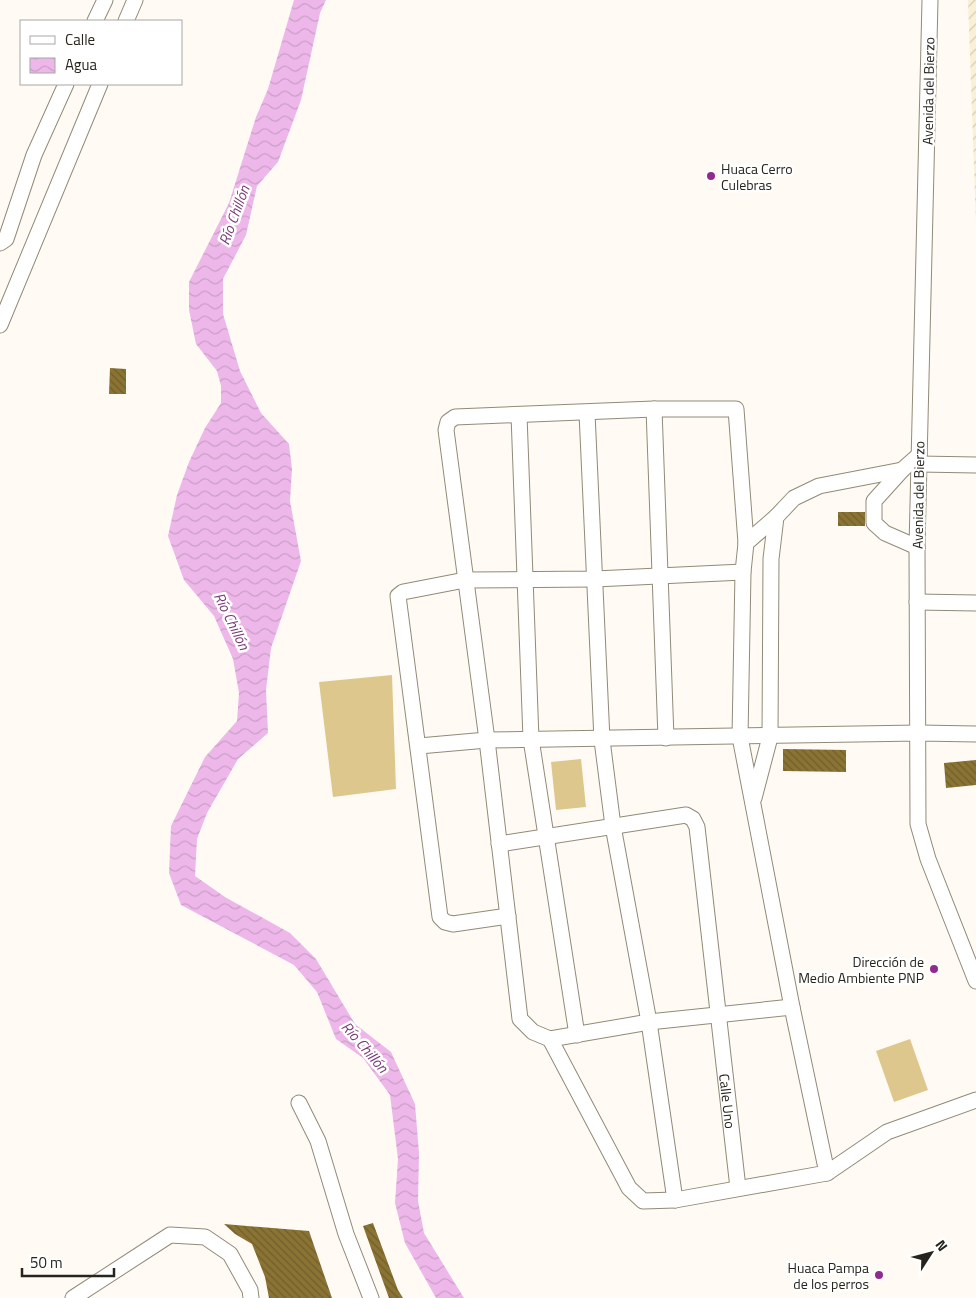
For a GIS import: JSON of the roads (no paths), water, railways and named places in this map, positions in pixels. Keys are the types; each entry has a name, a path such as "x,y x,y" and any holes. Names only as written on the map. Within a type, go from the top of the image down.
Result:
{"street":[{"path":"95,20 105,0"},
{"path":"126,20 135,0"},
{"name":"Avenida del Bierzo","path":"930,0 917,547 918,824 928,859 976,980"},
{"path":"0,243 6,239 34,155 66,85"},
{"path":"0,325 100,85"},
{"path":"654,409 666,738"},
{"path":"792,1008 649,1022 550,1040 533,1032 520,1019 487,740 446,430 448,422 455,417 654,409 736,409 746,543 743,572 740,737 792,1008 827,1172"},
{"path":"587,413 602,740 613,826 649,1022 675,1200"},
{"path":"518,415 531,740 577,1035"},
{"path":"917,547 885,532 874,523 874,501 902,470 919,459 976,465"},
{"path":"746,543 776,517 794,498 819,486 902,470"},
{"path":"753,800 770,737 771,559 776,517"},
{"path":"508,916 453,924 445,922 440,917 398,596 403,592 465,580 595,579 743,572"},
{"path":"917,602 976,603"},
{"path":"419,746 487,740 602,740 919,733 976,734"},
{"name":"Calle Uno","path":"613,826 686,815 693,819 697,827 738,1188"},
{"path":"499,844 613,826"},
{"path":"550,1040 629,1188 643,1201 675,1200 827,1172 887,1132 976,1100"},
{"path":"298,1103 318,1141 346,1234 371,1298"},
{"path":"73,1298 170,1235 205,1237 230,1254 250,1290 251,1298"}],"water":[{"name":"Río Chillón","path":"294,0 326,0 320,13 301,100 278,162 257,186 246,235 223,279 223,314 240,371 261,413 289,444 292,469 290,501 301,561 271,648 266,690 268,733 238,759 207,813 197,839 195,876 225,897 290,933 316,959 355,1024 391,1052 415,1104 419,1153 418,1201 424,1233 464,1298 436,1298 405,1243 395,1203 398,1159 390,1095 363,1058 336,1039 317,992 294,965 181,905 169,873 171,826 205,757 237,721 239,693 233,659 214,616 184,580 168,536 177,495 189,462 205,428 221,403 221,386 217,371 196,344 189,310 189,282 229,203 256,117 268,89"}],"place":[{"name":"Huaca Cerro Culebras","path":"711,176"},
{"name":"Dirección de Medio Ambiente PNP","path":"934,969"},
{"name":"Huaca Pampa de los perros","path":"879,1275"}]}
